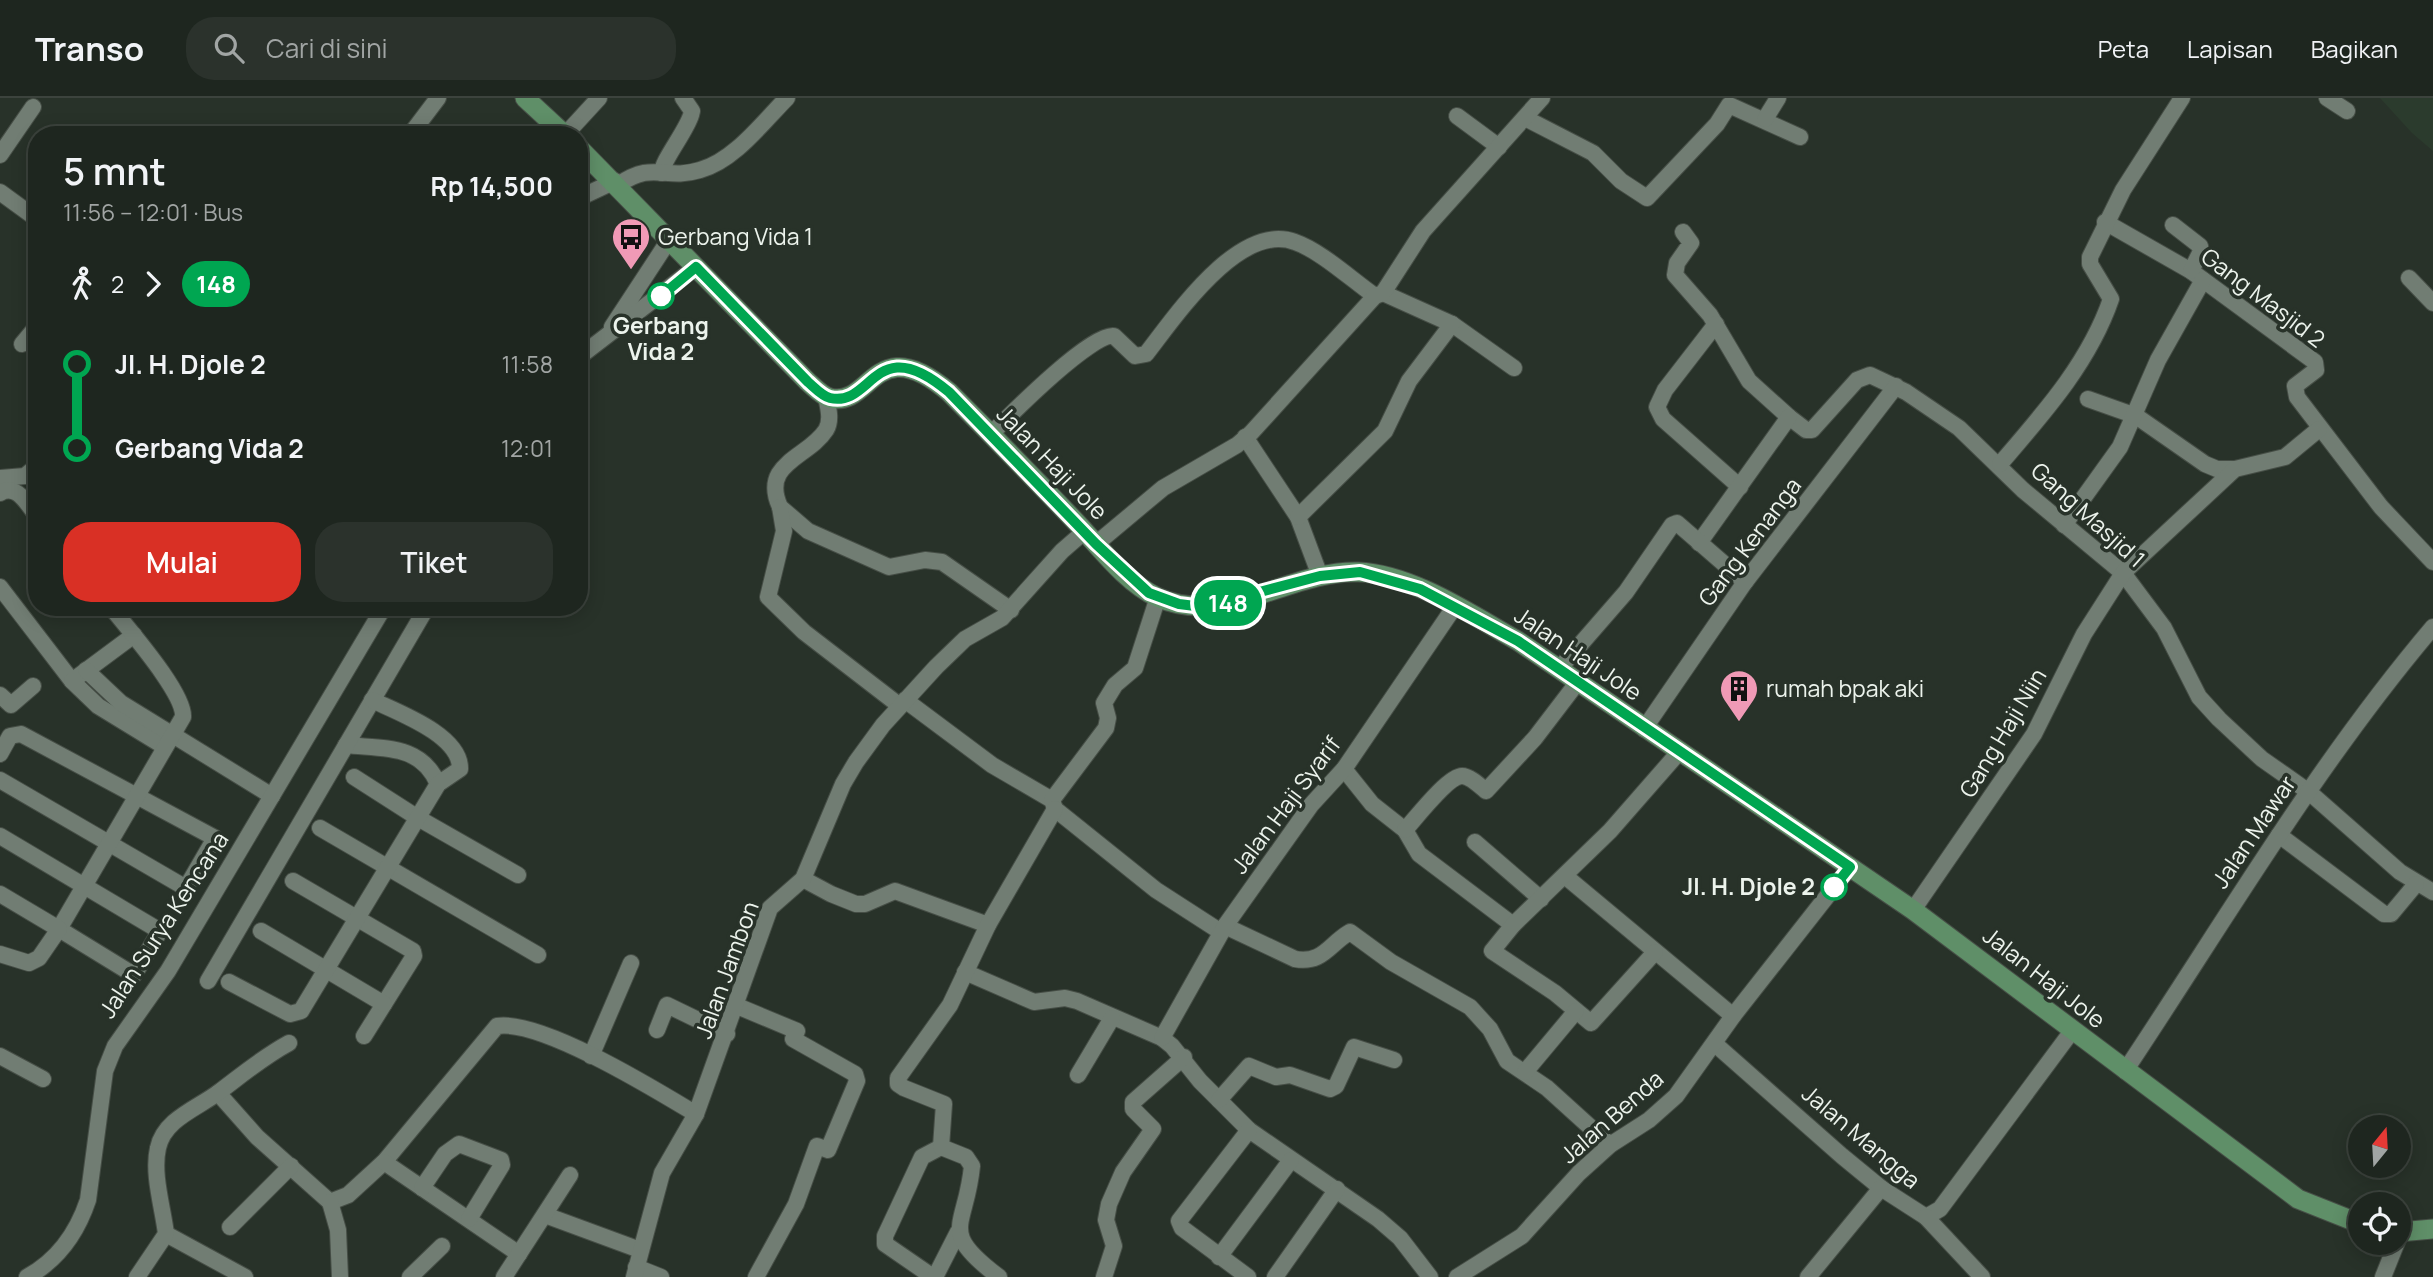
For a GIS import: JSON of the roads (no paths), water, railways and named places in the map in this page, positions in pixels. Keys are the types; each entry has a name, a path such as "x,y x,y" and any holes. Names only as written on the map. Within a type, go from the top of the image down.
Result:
{"main road":[{"path":"525,98 555,126"},
{"path":"588,157 808,382 826,397"},
{"name":"Jalan Haji Jole","path":"826,397 844,398 885,370 894,367 910,368 938,382 1141,587 1158,597 1192,606 1219,606 1320,576 1360,572 1381,576 1455,606 1559,669 1913,910 2298,1199 2348,1219"},
{"path":"2411,1234 2433,1229"}],"street":[{"path":"417,126 438,98"},
{"path":"573,126 599,98"},
{"path":"662,173 662,164 680,141 691,116 692,111 683,98"},
{"path":"588,194 648,170 680,174 712,166 736,148 787,98"},
{"name":"Jalan Jambon","path":"635,1272 662,1173 696,1114 727,1034 770,908 803,879 843,785 856,762 903,703 965,639 1011,610 1062,551 1091,538 1163,488 1245,437 1379,295 1423,231 1542,98"},
{"path":"1765,119 1778,98"},
{"path":"2000,464 2057,397 2086,354 2110,302 2110,295 2089,260 2105,222 2182,98"},
{"path":"2327,98 2347,111"},
{"path":"1525,118 1593,153 1621,181 1647,198 1717,124 1728,105 1765,119 1800,138"},
{"path":"0,156 33,107"},
{"path":"1457,116 1499,147"},
{"path":"0,192 28,212"},
{"name":"Gang Masjid 2","path":"2105,222 2197,276 2315,362 2316,370 2295,386 2294,392 2319,429 2381,507 2433,562"},
{"path":"2064,525 2120,447 2197,276 2200,246 2173,225"},
{"path":"1683,232 1691,243 1674,273 1716,324 1744,374 1789,418 1699,543"},
{"path":"991,434 1040,387 1100,338 1114,336 1135,356 1146,354 1206,282 1247,247 1274,238 1298,243 1379,295 1452,324 1514,368"},
{"path":"609,332 670,240"},
{"path":"588,350 696,267"},
{"path":"2409,278 2433,303"},
{"path":"1298,517 1385,431 1409,381 1452,324"},
{"path":"1716,324 1665,390 1657,407 1663,419 1740,487"},
{"path":"22,344 28,337"},
{"name":"Gang Masjid 1","path":"1789,418 1806,430 1812,430 1857,380 1866,374 1896,386 1959,428 2064,525 2123,573 2164,628 2199,697 2262,759 2308,792 2416,884 2433,892"},
{"name":"Gang Kenanga","path":"1644,729 1745,582 1896,386"},
{"path":"826,397 829,414 825,430 780,470 775,479 784,531 768,597 804,632 992,765 1054,804 1156,890 1223,929 1306,961 1326,953 1350,932 1358,935 1391,962 1470,1007 1490,1029 1507,1060 1547,1087 1610,1145"},
{"path":"2088,399 2136,416 2205,464 2217,469 2235,470 2285,457 2319,429"},
{"path":"1245,437 1298,517 1320,576"},
{"name":"Gang Haji Niin","path":"1913,910 2034,734 2084,634 2123,573 2235,470"},
{"path":"0,478 28,474"},
{"path":"0,493 9,489 16,490 28,505"},
{"path":"780,507 808,531 889,567 925,560 942,562 1011,610"},
{"path":"1559,669 1626,592 1672,525 1677,523 1745,582"},
{"path":"0,587 72,681 106,711 272,796"},
{"path":"941,1147 944,1104 904,1088 898,1084 898,1078 936,1027 1054,804 1106,728 1108,718 1104,703 1115,685 1135,668 1158,597"},
{"name":"Jalan Haji Syarif","path":"1162,1038 1223,929 1311,805 1344,769 1455,606"},
{"path":"0,954 29,963 38,958 86,887 169,741 183,708 118,616"},
{"name":"Jalan Surya Kencana","path":"27,1277 52,1260 81,1220 88,1200 105,1072 115,1046 168,971 379,616"},
{"path":"208,981 422,616"},
{"name":"Jalan Mawar","path":"2125,1071 2308,792 2373,702 2433,627"},
{"path":"72,681 134,635"},
{"path":"86,670 121,703 169,741"},
{"path":"1405,830 1433,798 1458,777 1466,776 1486,791 1535,738 1577,683"},
{"path":"0,695 11,705 33,686"},
{"path":"229,982 296,1014 301,1011 438,784 461,765 449,746 432,729 372,700"},
{"path":"0,754 10,736 21,734 138,794 215,838 186,888 0,780"},
{"path":"346,745 402,751 418,757 433,773 438,784"},
{"path":"1655,951 1592,1023 1555,993 1493,953 1494,947 1513,925 1610,831 1680,751"},
{"path":"1344,769 1373,804 1405,830 1419,854 1513,925"},
{"path":"354,777 418,818 518,875"},
{"path":"320,828 538,955"},
{"path":"2279,835 2384,914 2391,914 2416,884"},
{"path":"0,836 160,931 134,975 0,894"},
{"path":"1475,842 1541,899"},
{"name":"Jalan Benda","path":"1457,1277 1522,1236 1579,1173 1610,1145 1650,1119 1676,1097 1733,1016 1850,867"},
{"path":"1565,876 1733,1016"},
{"path":"803,879 847,902 865,904 895,891 988,925"},
{"path":"293,881 413,951 414,956 364,1036"},
{"path":"261,931 384,1003"},
{"path":"590,1056 631,963"},
{"path":"965,972 1034,1002 1065,998 1162,1038 1184,1057 1219,1100 1249,1130 1359,1203 1400,1238 1430,1277"},
{"path":"657,1030 667,1005 727,1034"},
{"path":"737,1006 797,1031 793,1039 855,1074 857,1081 828,1150 817,1146 796,1204 756,1277"},
{"path":"1525,1072 1576,1011"},
{"path":"1078,1075 1112,1018"},
{"path":"330,1202 348,1195 384,1162 497,1026 523,1028 590,1056 696,1114"},
{"name":"Jalan Mangga","path":"1715,1044 1881,1188 1926,1217 1940,1209 2072,1031"},
{"path":"137,1277 166,1234 157,1150 168,1128 191,1109 218,1093 258,1060 289,1043"},
{"path":"1219,1100 1251,1065 1276,1077 1292,1076 1329,1088 1336,1086 1354,1047 1394,1060"},
{"path":"0,1056 43,1079"},
{"path":"1104,1277 1114,1246 1106,1220 1109,1204 1123,1172 1153,1129 1133,1110 1133,1102 1184,1057"},
{"path":"218,1093 257,1137 330,1202 338,1230 340,1277"},
{"path":"1248,1277 1182,1228 1179,1222 1249,1130"},
{"path":"422,1188 445,1154 458,1144 501,1160 502,1165 469,1219"},
{"path":"941,1147 966,1157 972,1166 958,1233 934,1277 885,1244 885,1236 922,1157 941,1147"},
{"path":"1219,1256 1291,1160"},
{"path":"384,1162 519,1254"},
{"path":"230,1227 291,1166"},
{"path":"504,1277 570,1175"},
{"path":"1808,1277 1881,1188"},
{"path":"1275,1277 1337,1189"},
{"path":"545,1215 640,1250"},
{"path":"1926,1217 1982,1277"},
{"path":"958,1233 968,1251 999,1277"},
{"path":"166,1234 245,1277"},
{"path":"410,1277 442,1247"},
{"path":"2383,1277 2392,1255"},
{"path":"635,1272 661,1277"}],"place":[{"name":"Gerbang Vida 1","path":"631,271"},
{"name":"Gerbang Vida 2","path":"661,296"},
{"name":"rumah bpak aki","path":"1739,723"},
{"name":"Jl. H. Djole 2","path":"1834,887"}]}
